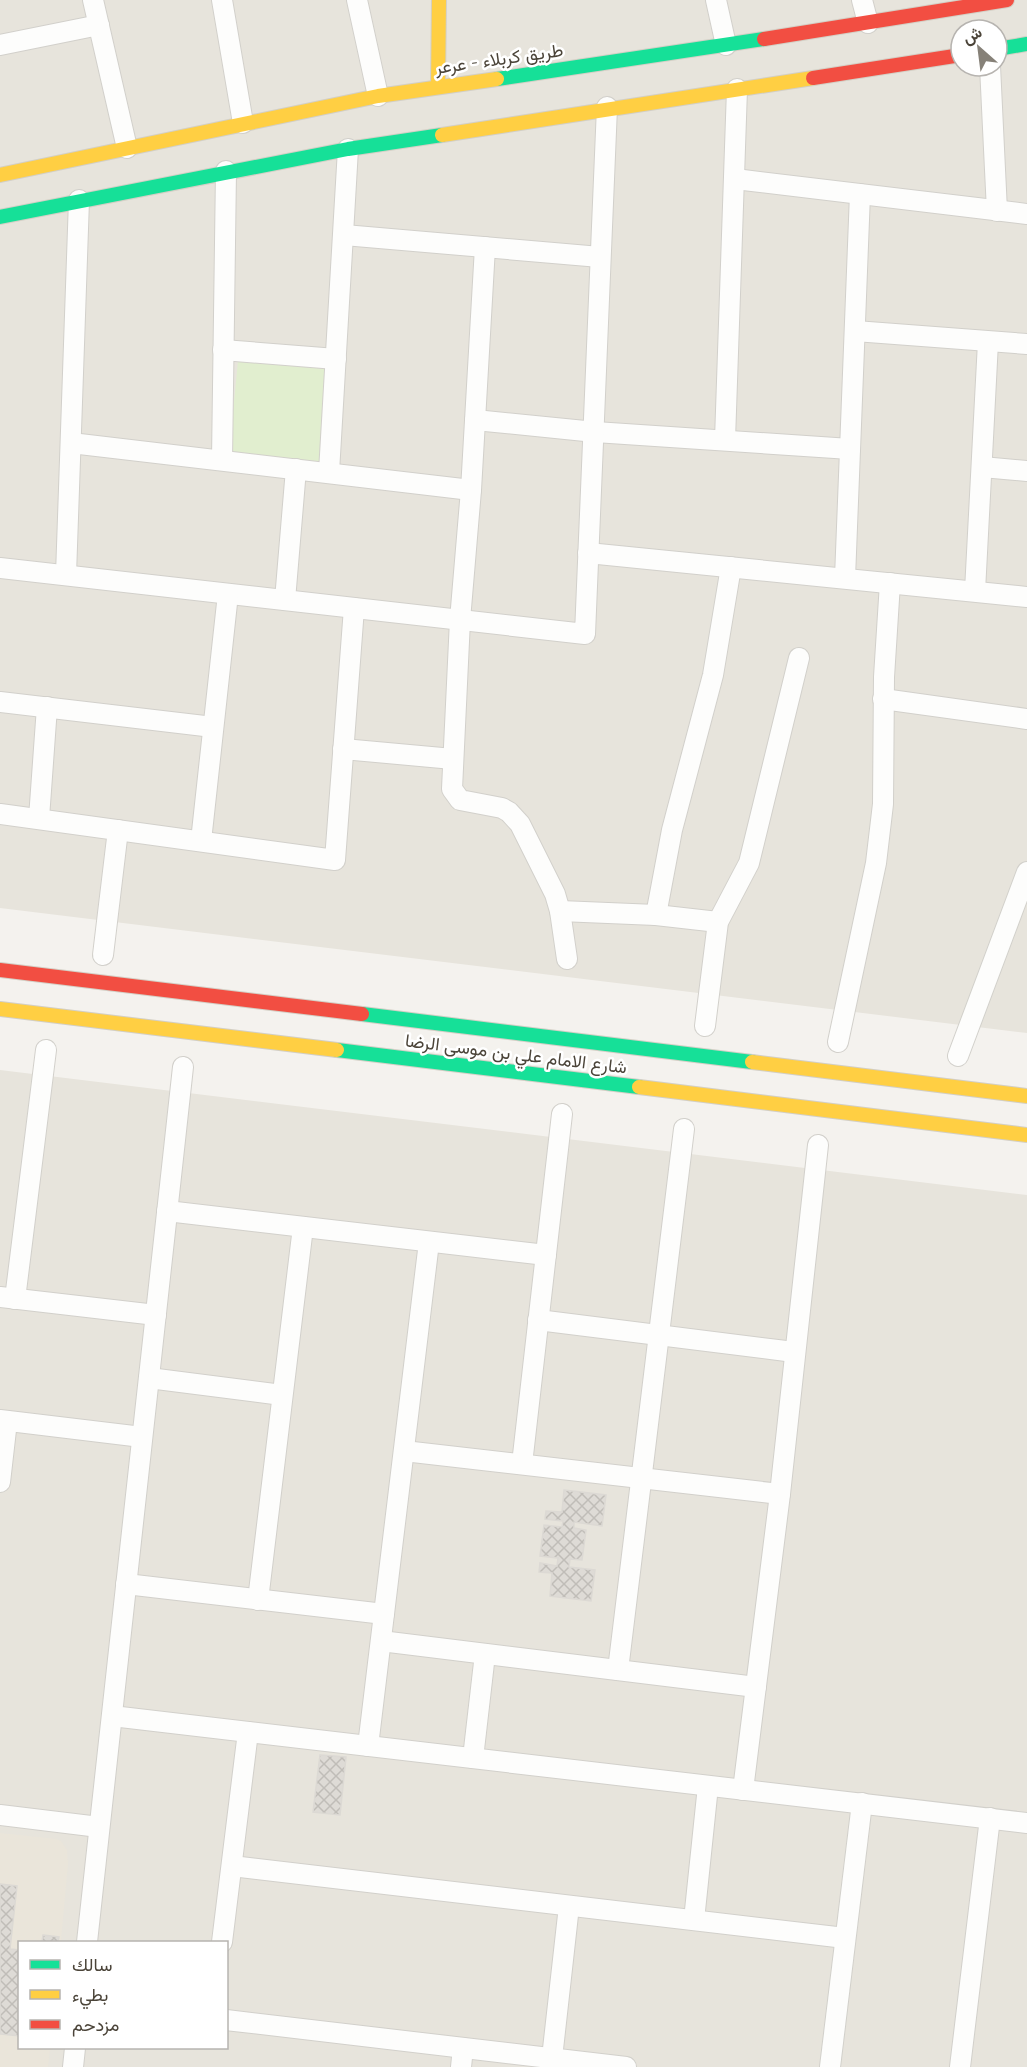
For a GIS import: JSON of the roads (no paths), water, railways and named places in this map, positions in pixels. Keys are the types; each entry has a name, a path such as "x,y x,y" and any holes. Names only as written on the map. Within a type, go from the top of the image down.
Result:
{"main road":[{"path":"438,86 439,0"},
{"name":"طريق كربلاء - عرعر","path":"0,175 378,96 726,45 1007,0"},
{"path":"1009,47 1027,44"},
{"path":"0,217 348,148 949,57"},
{"name":"شارع الامام علي بن موسى الرضا","path":"0,970 1027,1096"},
{"name":"شارع الامام علي بن موسى الرضا","path":"0,1009 1027,1135"}],"street":[{"path":"93,0 127,148"},
{"path":"222,0 243,123"},
{"path":"357,0 378,96"},
{"path":"716,0 726,45"},
{"path":"862,0 868,23"},
{"path":"0,45 99,25"},
{"path":"991,78 997,211"},
{"path":"725,440 737,89"},
{"path":"0,568 585,634 607,107"},
{"path":"329,472 348,148"},
{"path":"222,460 226,171"},
{"path":"735,179 1027,214"},
{"path":"845,578 860,194"},
{"path":"66,575 79,200"},
{"path":"344,235 600,257"},
{"path":"485,247 471,490 460,620 452,789 456,797 465,803 502,808 515,817 548,877 560,911 567,959"},
{"path":"855,331 1027,345"},
{"path":"975,591 988,342"},
{"path":"223,350 336,359"},
{"path":"475,420 595,432 850,449"},
{"path":"71,443 471,490"},
{"path":"982,467 1027,471"},
{"path":"285,600 296,469"},
{"path":"588,553 1027,597"},
{"path":"656,915 672,830 713,675 731,567"},
{"path":"838,1042 876,863 880,834 884,774 883,699 890,583"},
{"path":"201,841 228,594"},
{"path":"0,814 335,860 354,608"},
{"path":"705,1026 718,922 749,863 799,658"},
{"path":"883,699 1027,719"},
{"path":"0,702 213,727"},
{"path":"39,818 47,706"},
{"path":"343,749 453,759"},
{"path":"103,955 118,830"},
{"path":"958,1056 1027,872"},
{"path":"560,911 656,915 718,922"},
{"path":"46,1050 8,1298 156,1315"},
{"path":"87,1941 183,1067"},
{"path":"522,1464 562,1114"},
{"path":"618,1670 684,1129"},
{"path":"743,1790 780,1494 818,1145"},
{"path":"167,1211 546,1255"},
{"path":"258,1600 303,1227"},
{"path":"368,1746 429,1242"},
{"path":"538,1320 794,1352"},
{"path":"149,1378 282,1395"},
{"path":"0,1482 4,1420 142,1437"},
{"path":"404,1450 780,1494"},
{"path":"126,1584 384,1614"},
{"path":"381,1641 756,1687"},
{"path":"473,1758 484,1654"},
{"path":"111,1716 1027,1822"},
{"path":"222,1941 248,1732"},
{"path":"694,1920 708,1786"},
{"path":"830,2067 862,1803"},
{"path":"0,1815 99,1827"},
{"path":"960,2067 990,1818"},
{"path":"232,1866 845,1938"},
{"path":"552,2058 569,1906"},
{"path":"228,2020 462,2057 552,2058 626,2067"},
{"path":"73,2067 75,2049"}]}
